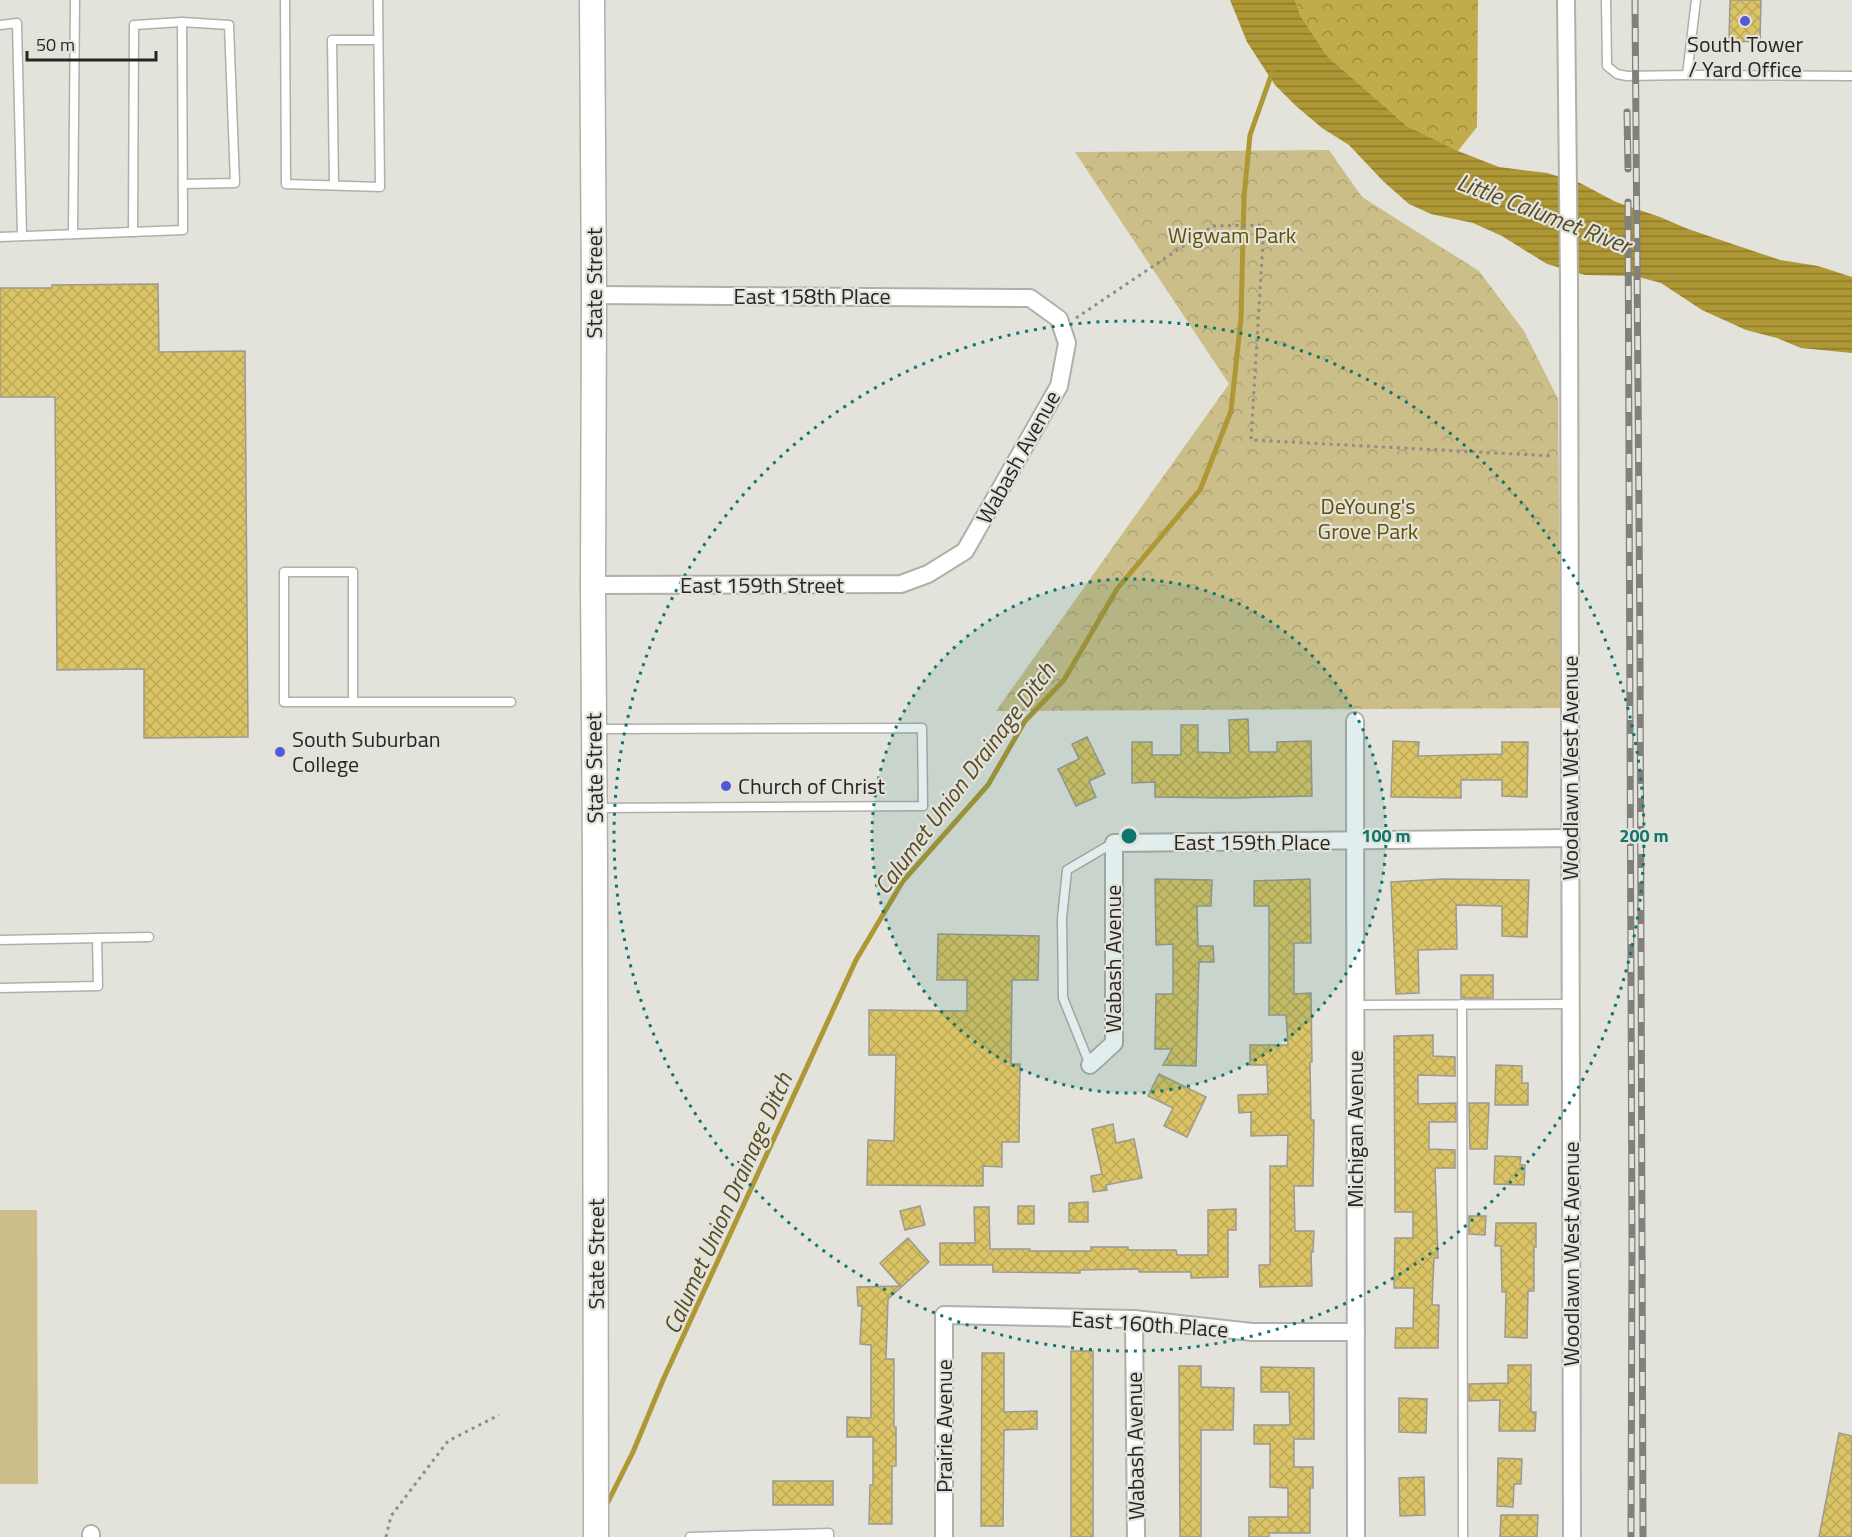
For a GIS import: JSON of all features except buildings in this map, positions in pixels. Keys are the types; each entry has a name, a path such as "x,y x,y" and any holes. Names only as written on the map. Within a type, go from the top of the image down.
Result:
{"main road":[{"name":"State Street","path":"592,0 596,1537"}],"street":[{"name":"Woodlawn West Avenue","path":"1566,0 1569,282 1572,1537"},
{"name":"East 158th Place","path":"594,295 1030,298 1059,319 1062,328"},
{"name":"Wabash Avenue","path":"928,574 965,551 1059,386 1067,343 1062,328"},
{"name":"East 159th Street","path":"593,585 901,584 928,574"},
{"name":"Michigan Avenue","path":"1355,721 1356,1537"},
{"name":"East 159th Place","path":"1114,843 1570,838"},
{"name":"Wabash Avenue","path":"1090,1065 1114,1042 1114,843"},
{"name":"East 160th Place","path":"944,1315 1134,1319 1252,1332 1356,1332"},
{"name":"Prairie Avenue","path":"944,1315 944,1537"},
{"name":"Wabash Avenue","path":"1134,1319 1136,1537"}],"lane":[{"path":"74,234 75,0"},
{"path":"285,0 286,184 380,187 378,0"},
{"path":"1606,0 1607,66 1617,74 1627,76 1852,76"},
{"path":"1687,75 1696,0"},
{"path":"133,232 134,25 183,22 229,25 235,183 183,184"},
{"path":"0,237 183,230 183,22"},
{"path":"0,25 17,23 22,236"},
{"path":"334,185 332,40 378,40"},
{"path":"353,702 353,572 284,572 284,702 353,702 511,702"},
{"path":"594,729 922,728 923,806 595,808"},
{"path":"1090,1065 1063,998 1062,918 1065,882 1067,870 1114,843"},
{"path":"0,939 149,937"},
{"path":"0,988 98,986 97,938"},
{"path":"1462,1004 1463,1537"},
{"path":"1355,1005 1570,1004"},
{"path":"690,1537 829,1533 829,1537"}],"path":[{"path":"1062,328 1213,226 1264,225 1251,440 1569,457"},
{"path":"386,1537 392,1516 448,1441 499,1415"}],"green space":[{"path":"1295,0 1478,0 1477,127 1458,151 1407,126 1327,56 1300,15"},
{"name":"DeYoung's Grove Park","path":"1329,150 1362,197 1479,271 1524,331 1558,399 1561,708 996,711 1229,384 1075,152"},
{"path":"0,1210 37,1210 38,1484 0,1484"}],"water":[{"name":"Little Calumet River","path":"1230,0 1295,0 1300,15 1327,56 1407,126 1458,151 1499,167 1547,173 1580,183 1616,202 1688,229 1780,260 1818,266 1852,277 1852,353 1801,348 1777,338 1746,330 1702,310 1661,283 1635,276 1585,275 1547,264 1502,236 1473,223 1431,214 1409,204 1384,182 1349,145 1322,128 1275,85 1247,42"}],"waterway":[{"name":"Calumet Union Drainage Ditch","path":"606,1506 633,1452 663,1380 856,960 903,881 988,785 1025,721 1064,680 1117,589 1200,490 1231,411 1241,318 1244,197 1250,135 1272,73"}],"railway":[{"path":"1635,0 1643,1537"},
{"path":"1627,112 1628,169"},
{"path":"1628,202 1631,1537"}],"place":[{"name":"South Tower / Yard Office","path":"1745,21"},
{"name":"South Suburban College","path":"280,752"},
{"name":"Church of Christ","path":"726,786"}],"park label":[{"name":"Wigwam Park","path":"1232,235"}]}
